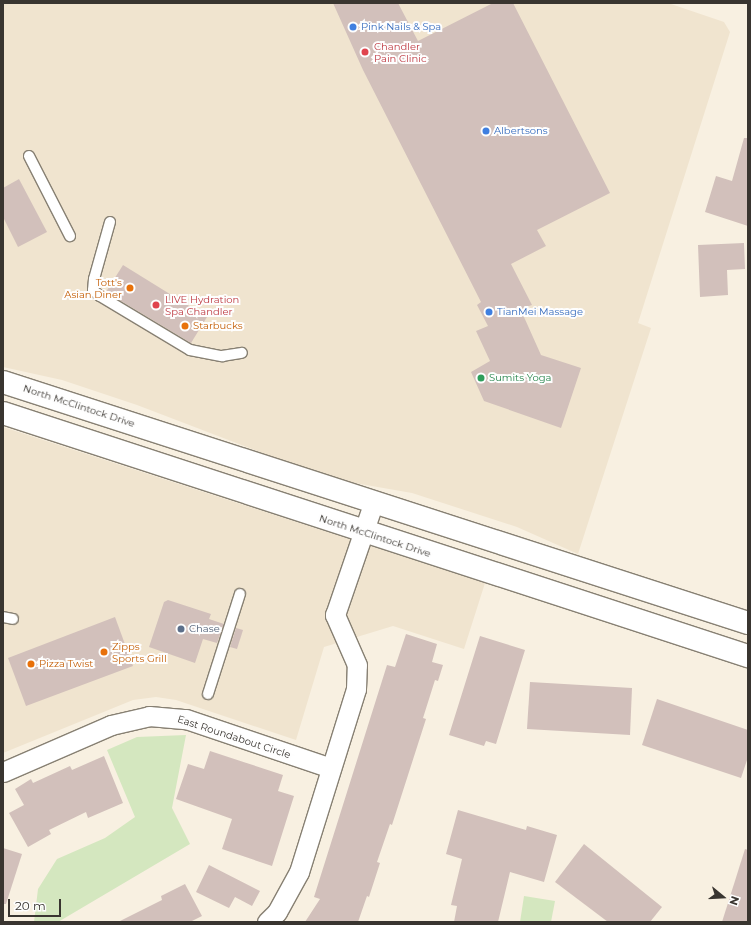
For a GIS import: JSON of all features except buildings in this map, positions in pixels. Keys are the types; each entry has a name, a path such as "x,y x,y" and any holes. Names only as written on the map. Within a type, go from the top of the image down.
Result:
{"main road":[{"name":"North McClintock Drive","path":"3,382 373,504 748,623"},
{"name":"North McClintock Drive","path":"3,413 748,656"}],"street":[{"path":"267,922 277,912 299,872 356,689 357,665 335,615 373,504"},
{"name":"East Roundabout Circle","path":"3,772 111,725 149,716 186,719 331,768"}],"lane":[{"path":"29,156 70,236"},
{"path":"110,222 94,279 93,290 100,296 190,350 222,356 242,353"},
{"path":"208,694 240,594"}],"shaded area":[{"path":"3,3 668,3 724,22 730,32 638,323 651,328 578,554 517,527 412,493 349,482 278,459 137,405 62,380 3,367"},
{"path":"3,427 485,583 464,649 393,626 324,647 296,740 176,700 156,697 133,700 3,753"}],"green space":[{"path":"186,735 172,808 190,844 58,922 34,922 38,889 57,859 105,838 135,817 107,750 137,737"},
{"path":"524,896 555,901 551,922 520,922"}],"place":[{"name":"Pink Nails & Spa","path":"353,27"},
{"name":"Chandler Pain Clinic","path":"365,52"},
{"name":"Albertsons","path":"486,131"},
{"name":"Tott's Asian Diner","path":"130,288"},
{"name":"LIVE Hydration Spa Chandler","path":"156,305"},
{"name":"TianMei Massage","path":"489,312"},
{"name":"Starbucks","path":"185,326"},
{"name":"Sumits Yoga","path":"481,378"},
{"name":"Chase","path":"181,629"},
{"name":"Zipps Sports Grill","path":"104,652"},
{"name":"Pizza Twist","path":"31,664"}]}
